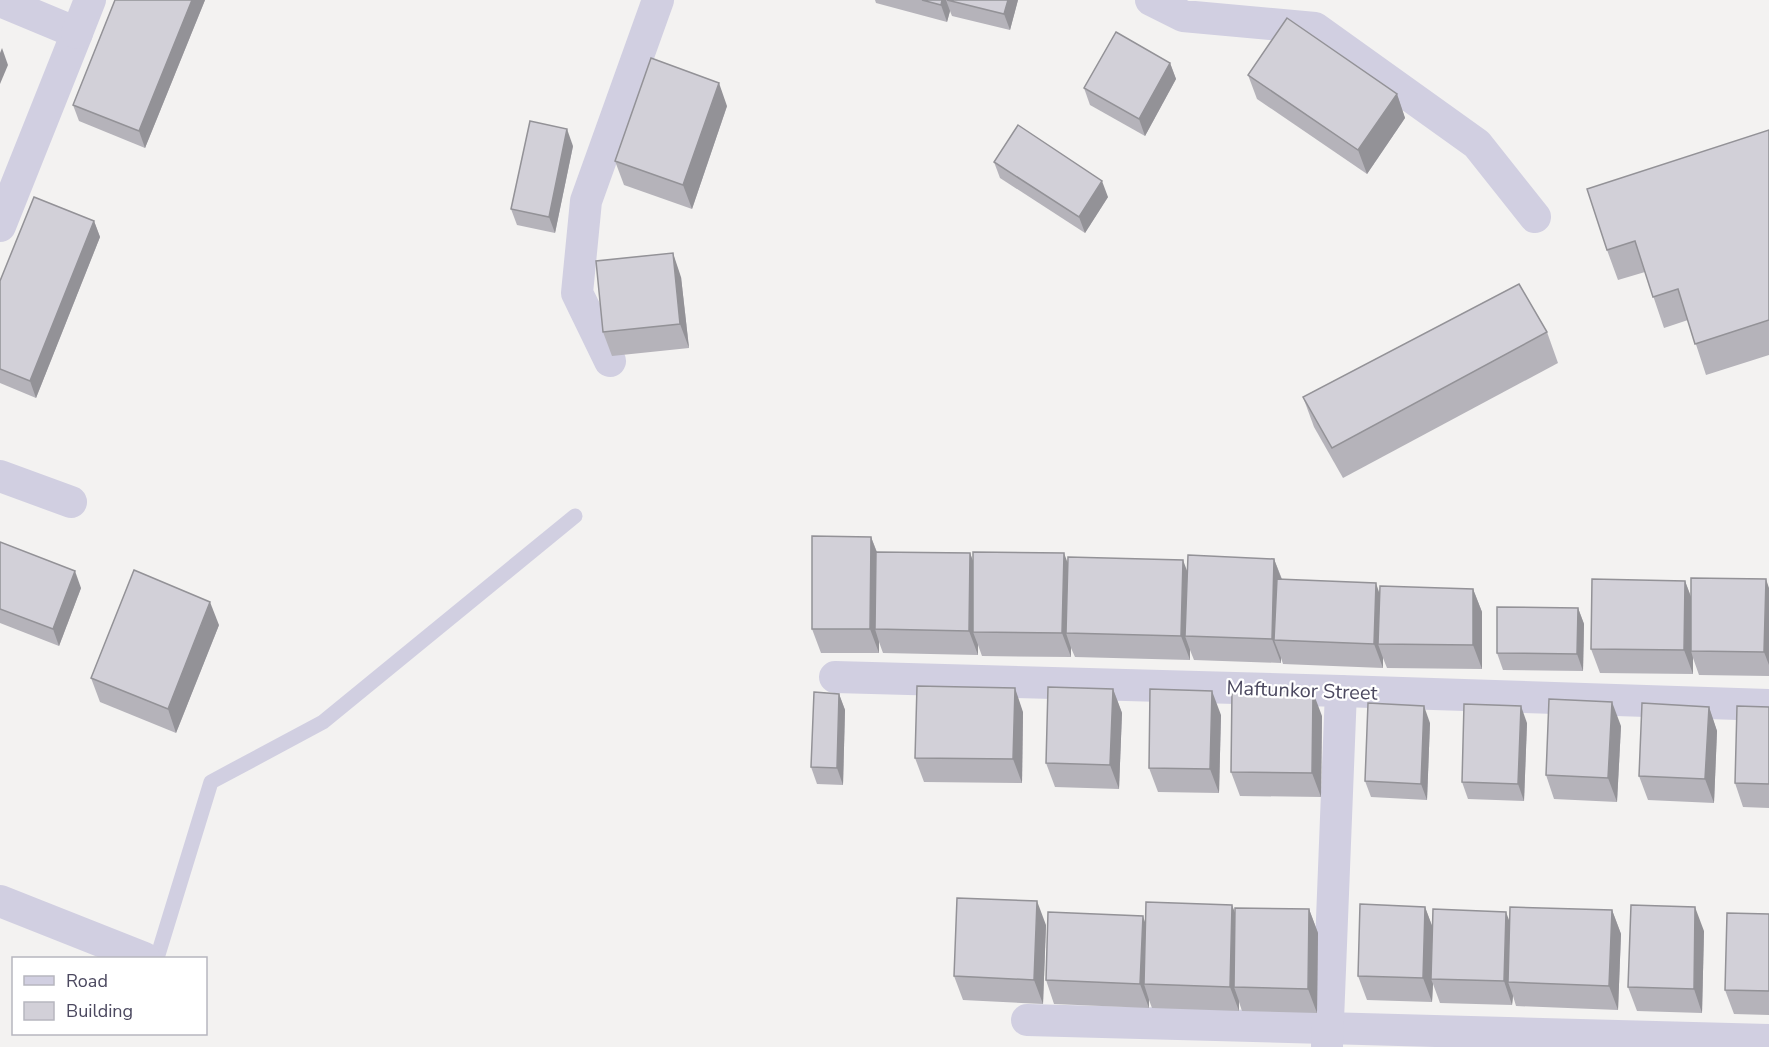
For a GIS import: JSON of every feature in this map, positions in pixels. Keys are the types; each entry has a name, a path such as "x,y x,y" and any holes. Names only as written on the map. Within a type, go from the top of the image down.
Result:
{"street":[{"path":"0,226 90,0"},
{"path":"610,361 577,293 586,201 658,0"},
{"path":"1151,0 1183,16 1315,28 1477,144 1535,217"},
{"path":"0,1 77,33"},
{"path":"0,476 71,502"},
{"name":"Maftunkor Street","path":"835,677 1769,705"},
{"path":"1327,1037 1341,691"},
{"path":"0,901 141,957"},
{"path":"1027,1020 1327,1037 1769,1040"}],"lane":[{"path":"157,957 211,782 323,722 575,516"}],"building":[{"path":"115,0 192,0 139,131 73,105"},
{"path":"922,0 942,0 941,5"},
{"path":"947,0 1008,0 1004,14"},
{"path":"1287,18 1397,94 1358,150 1248,75"},
{"path":"1116,32 1170,63 1139,119 1084,88"},
{"path":"651,58 719,83 683,185 615,161"},
{"path":"530,121 567,129 549,217 511,209"},
{"path":"1018,125 1102,181 1079,217 994,162"},
{"path":"1769,130 1769,320 1695,344 1678,289 1653,297 1635,241 1607,250 1587,189"},
{"path":"34,197 94,221 30,381 0,369 0,281"},
{"path":"673,253 680,324 603,332 596,261"},
{"path":"1519,284 1547,332 1332,448 1303,397"},
{"path":"812,536 871,537 870,629 812,629"},
{"path":"0,542 75,571 53,629 0,609"},
{"path":"876,552 970,553 969,631 875,629"},
{"path":"973,552 1064,553 1062,633 973,632"},
{"path":"1188,555 1274,559 1272,639 1185,636"},
{"path":"1068,557 1183,560 1181,636 1066,633"},
{"path":"134,570 210,602 168,709 91,678"},
{"path":"1691,578 1766,579 1764,652 1691,651"},
{"path":"1277,579 1376,583 1374,644 1274,640"},
{"path":"1592,579 1685,581 1684,650 1591,649"},
{"path":"1380,586 1473,589 1473,645 1378,644"},
{"path":"1497,607 1578,608 1577,654 1497,653"},
{"path":"917,686 1015,688 1013,759 915,758"},
{"path":"1048,687 1113,689 1110,765 1046,763"},
{"path":"1150,689 1212,691 1210,769 1149,768"},
{"path":"1232,690 1313,692 1312,773 1231,772"},
{"path":"814,692 839,694 837,768 811,767"},
{"path":"1549,699 1612,702 1608,778 1546,775"},
{"path":"1368,703 1424,706 1421,784 1365,781"},
{"path":"1642,703 1709,707 1705,779 1639,776"},
{"path":"1464,704 1521,706 1518,784 1462,782"},
{"path":"1737,706 1769,707 1769,784 1735,783"},
{"path":"957,898 1037,901 1034,980 954,976"},
{"path":"1146,902 1232,905 1230,987 1144,984"},
{"path":"1360,904 1425,907 1423,978 1358,976"},
{"path":"1631,905 1695,907 1694,989 1628,987"},
{"path":"1510,907 1612,910 1609,986 1508,982"},
{"path":"1235,908 1309,909 1308,989 1234,987"},
{"path":"1433,909 1506,912 1504,981 1431,979"},
{"path":"1048,912 1143,916 1140,984 1046,980"},
{"path":"1727,913 1769,914 1769,991 1725,990"}]}
